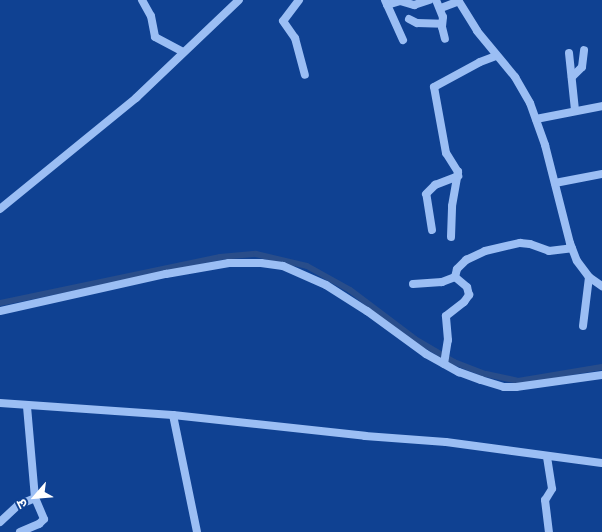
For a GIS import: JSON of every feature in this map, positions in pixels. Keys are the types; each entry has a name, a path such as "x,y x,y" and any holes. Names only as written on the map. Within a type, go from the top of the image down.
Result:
{"street":[{"path":"142,0 151,16 155,36 183,52"},
{"path":"0,209 119,113 239,0"},
{"path":"299,0 283,21 294,38 305,75"},
{"path":"403,40 386,2 400,1 414,5 429,0"},
{"path":"436,0 441,8 445,39"},
{"path":"441,8 459,0 477,31 522,88 536,119 577,261 589,277 602,286"},
{"path":"409,18 417,23 442,24"},
{"path":"572,77 582,67 584,50"},
{"path":"569,53 576,110"},
{"path":"451,238 452,206 458,176 446,153 434,87 480,62 496,56"},
{"path":"536,119 602,106"},
{"path":"555,183 602,174"},
{"path":"432,230 426,204 426,194 435,186 458,176"},
{"path":"413,284 442,282 455,276 457,269 466,260 492,249 526,243 550,251 572,248"},
{"path":"4,311 175,272 229,263 261,263 292,269 326,285 444,363 481,380 504,387 602,375"},
{"path":"444,363 447,347 446,316 464,302 469,295 467,287 455,276"},
{"path":"583,326 589,277"},
{"path":"0,403 173,415 365,436 446,442 602,463"},
{"path":"20,532 39,524 44,519 35,498 30,406"},
{"path":"173,415 197,532"},
{"path":"547,457 552,489 544,500 550,532"},
{"path":"0,522 18,505 35,498"}],"waterway":[{"path":"0,303 220,257 256,254 307,266 350,290 415,339 454,362 486,374 518,381 602,367"}]}
